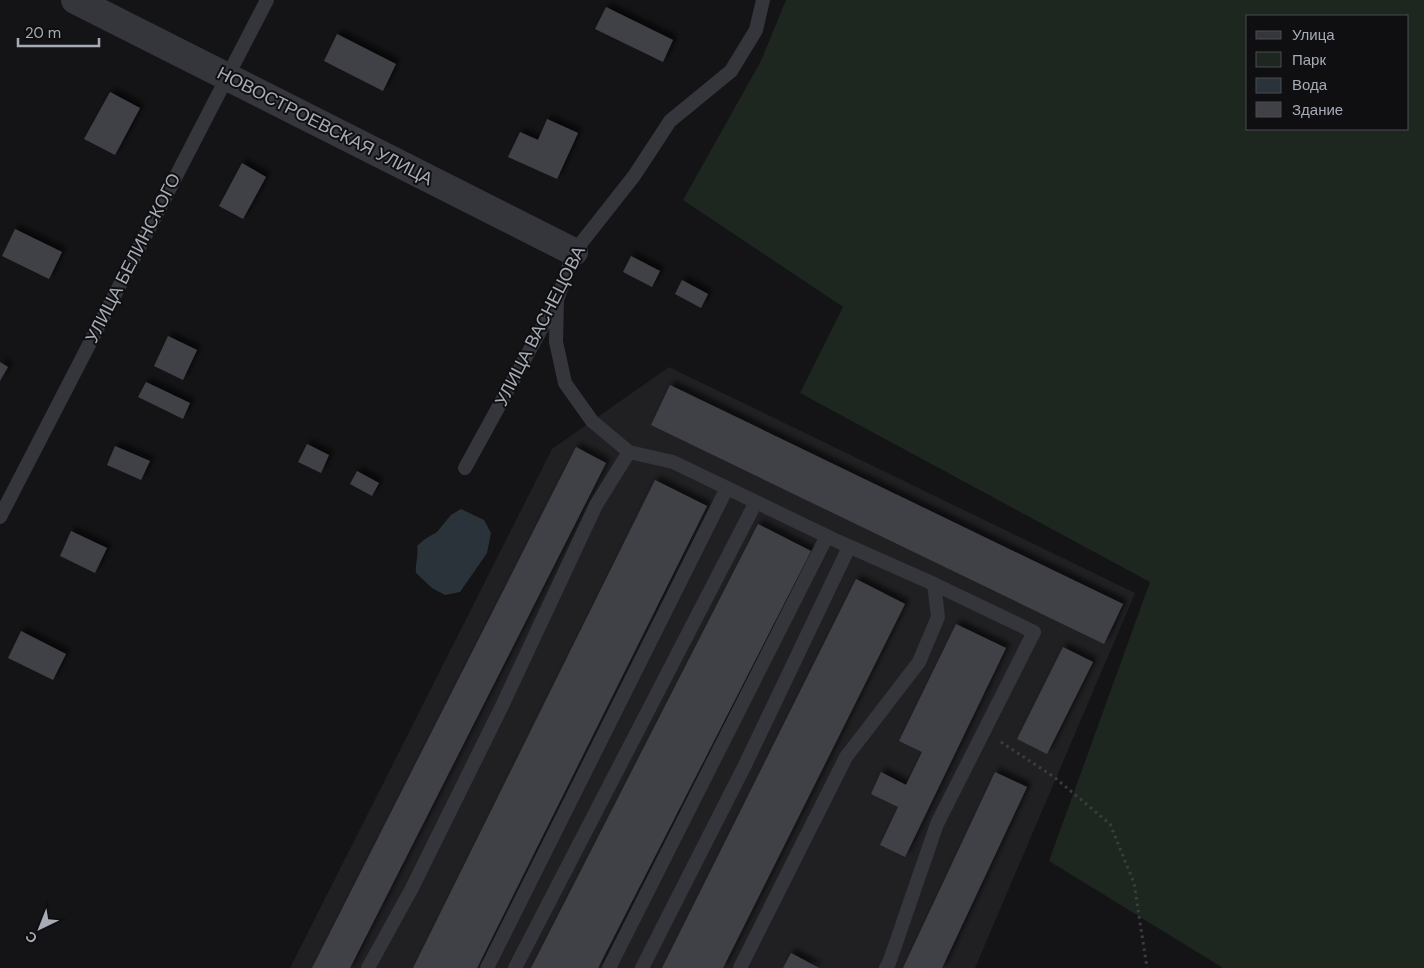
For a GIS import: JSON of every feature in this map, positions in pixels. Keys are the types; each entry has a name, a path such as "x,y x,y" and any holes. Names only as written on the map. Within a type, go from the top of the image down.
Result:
{"street":[{"name":"НОВОСТРОЕВСКАЯ УЛИЦА","path":"75,0 574,252"}],"lane":[{"name":"УЛИЦА БЕЛИНСКОГО","path":"0,517 226,76 267,0"},
{"name":"УЛИЦА ВАСНЕЦОВА","path":"465,468 557,300 574,252 634,176 670,121 731,71 756,30 763,0"},
{"path":"557,300 556,342 565,383 592,421 629,452 673,462 849,547 934,584 1034,632 937,824 886,968"},
{"path":"368,968 412,888 498,715 596,505 629,452"},
{"path":"487,968 728,488"},
{"path":"515,968 756,502"},
{"path":"609,968 827,536"},
{"path":"642,968 746,763 849,547"},
{"path":"740,968 846,757 919,662 938,617 934,584"}],"path":[{"path":"984,731 1054,777 1110,824 1134,882 1147,968"}],"shaded area":[{"path":"669,367 1135,593 975,968 290,968 552,449"}],"green space":[{"path":"786,0 1424,0 1424,968 1223,968 1049,861 1150,582 800,393 843,307 683,200 761,61"}],"water":[{"path":"461,509 484,520 491,533 487,553 460,592 445,595 432,588 416,573 417,546 437,532 451,515"}],"building":[{"path":"606,7 673,40 663,62 595,29"},
{"path":"337,34 396,64 383,91 324,61"},
{"path":"110,92 140,108 115,155 84,139"},
{"path":"547,119 578,133 557,179 508,157 520,132 538,140"},
{"path":"242,163 266,177 243,219 219,206"},
{"path":"15,229 62,252 49,279 2,256"},
{"path":"631,256 660,271 652,287 623,272"},
{"path":"682,280 708,294 701,308 675,294"},
{"path":"168,336 197,350 183,380 154,366"},
{"path":"0,362 8,367 0,381"},
{"path":"146,382 190,403 183,419 138,397"},
{"path":"670,385 1123,604 1104,644 651,425"},
{"path":"307,444 329,455 321,473 298,462"},
{"path":"115,446 150,461 141,480 107,465"},
{"path":"576,447 606,463 350,968 312,968"},
{"path":"357,471 379,483 372,496 350,484"},
{"path":"655,480 707,506 477,968 413,968"},
{"path":"758,524 811,551 598,968 531,968"},
{"path":"71,531 107,548 95,573 60,556"},
{"path":"856,579 905,604 723,968 662,968"},
{"path":"956,624 1006,648 905,857 880,845 898,807 871,794 881,772 906,785 922,752 899,741"},
{"path":"21,631 66,654 53,680 8,658"},
{"path":"1063,647 1093,662 1047,754 1017,739"},
{"path":"995,772 1027,787 942,968 903,968"},
{"path":"791,953 819,968 783,968"}]}
